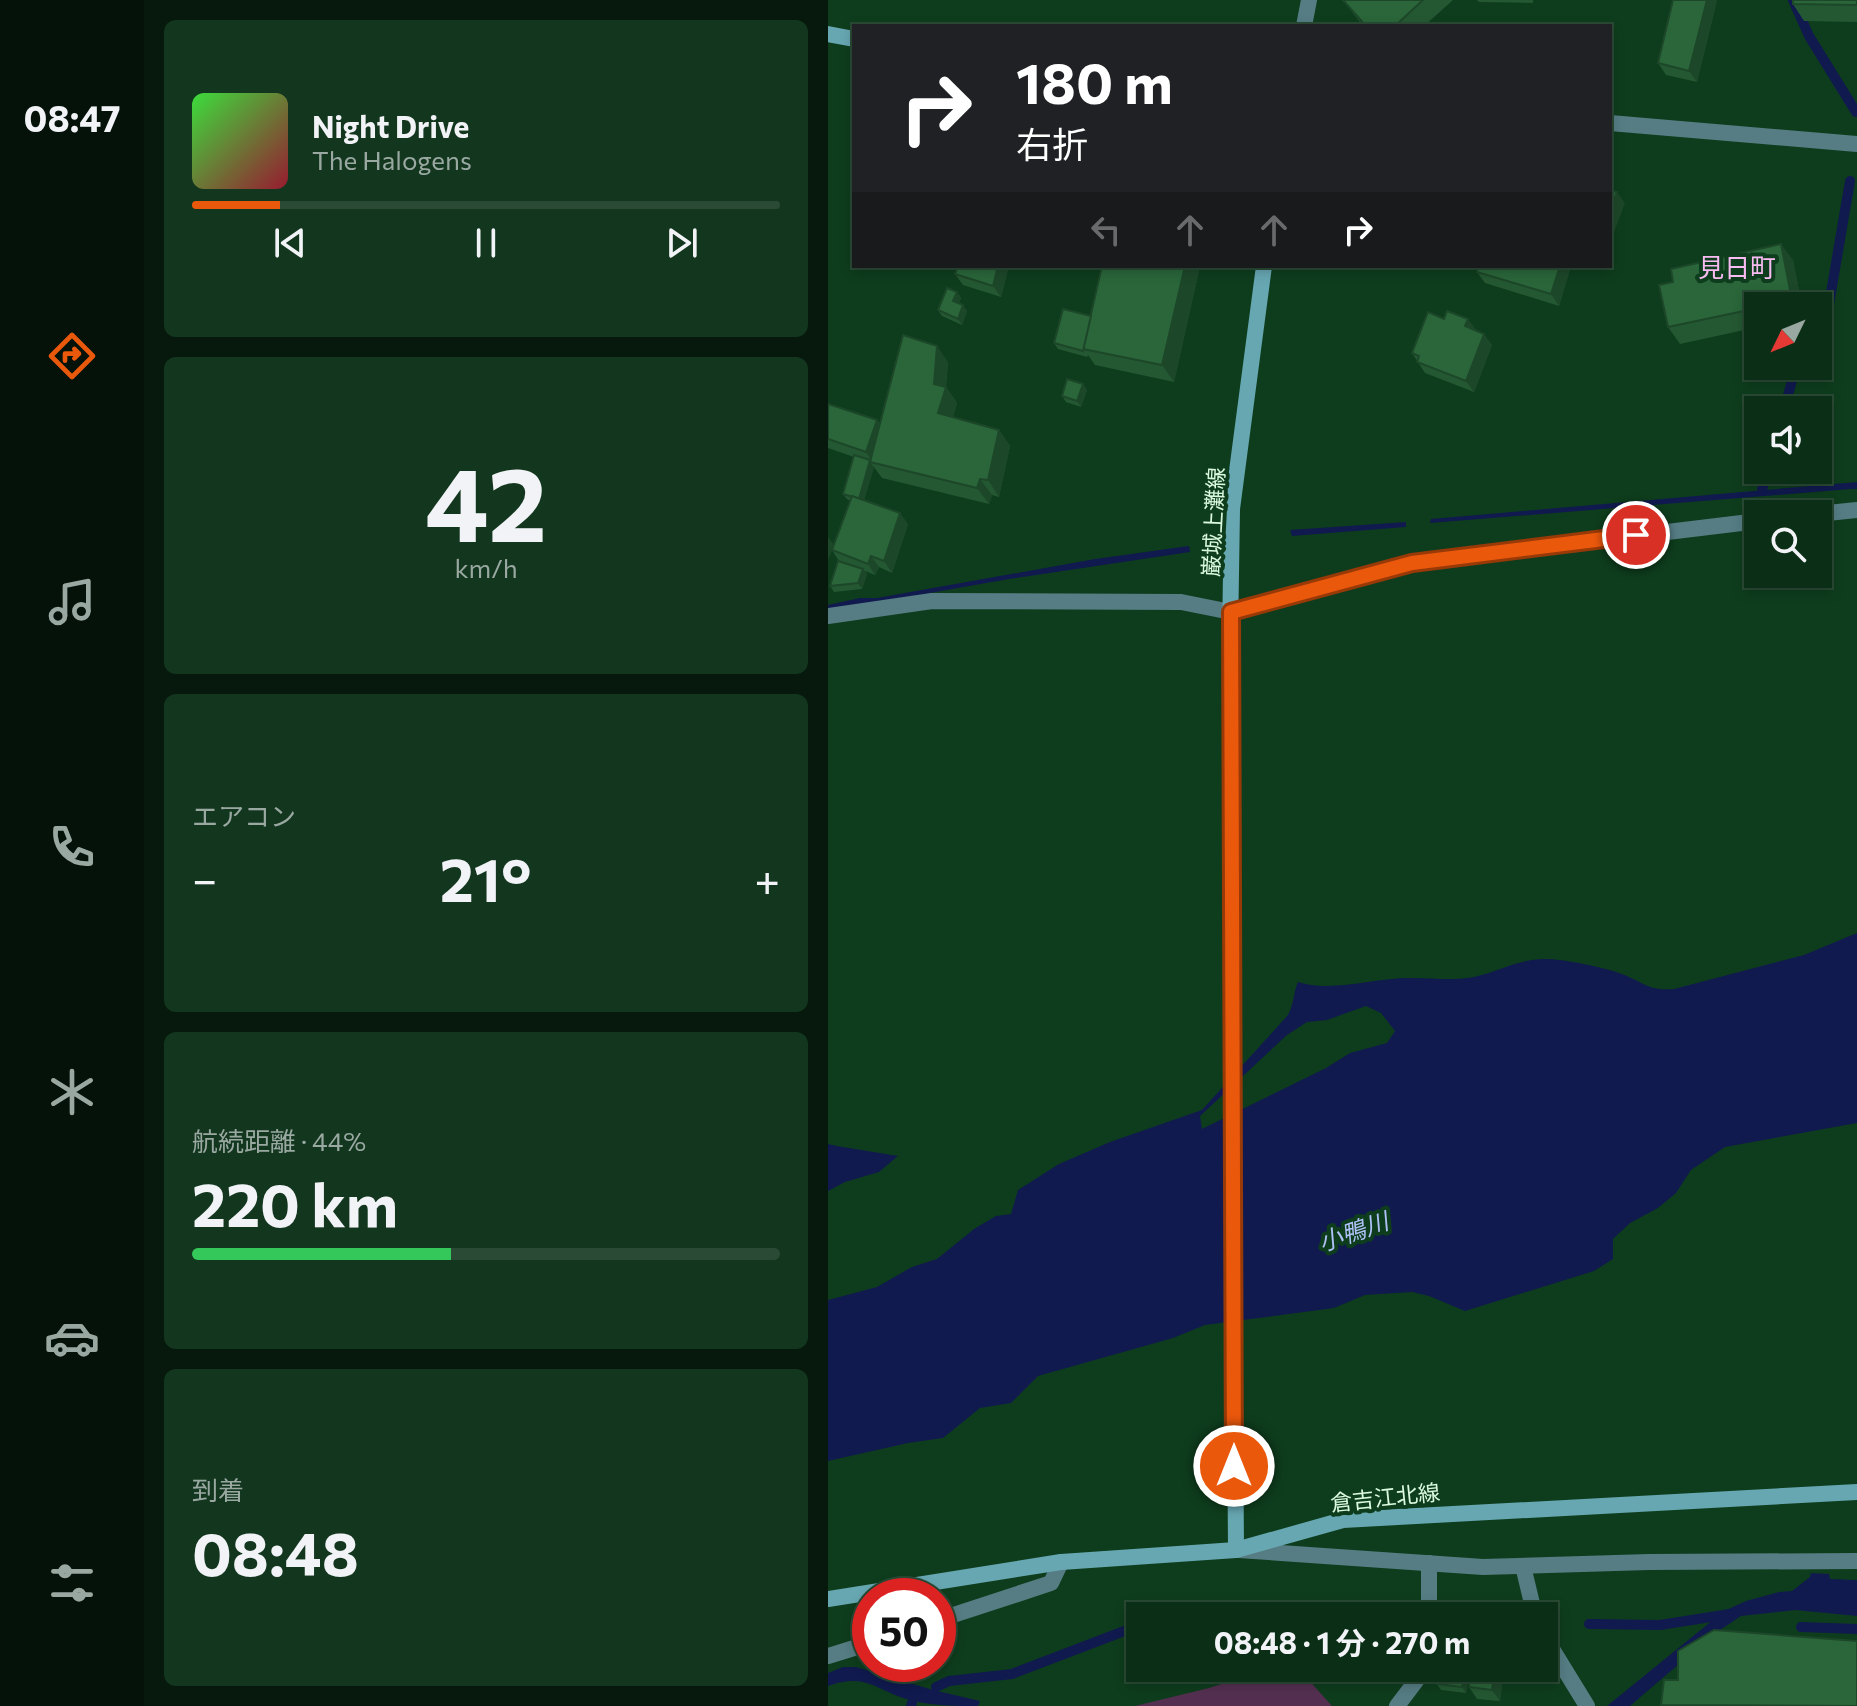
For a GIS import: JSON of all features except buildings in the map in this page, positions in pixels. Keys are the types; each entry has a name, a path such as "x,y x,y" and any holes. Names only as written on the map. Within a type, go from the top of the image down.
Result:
{"main road":[{"path":"828,34 852,39"},
{"name":"巌城上灘線","path":"1236,1550 1230,637 1232,509 1264,268"},
{"name":"倉吉江北線","path":"828,1599 1061,1562 1236,1550 1343,1520 1857,1492"}],"street":[{"path":"1304,24 1309,0"},
{"path":"1612,123 1857,144"},
{"path":"1832,513 1857,510"},
{"path":"828,616 932,601 1181,602 1231,612 1412,563 1744,523"},
{"path":"1236,1550 1483,1567 1857,1561"},
{"path":"956,1614 1051,1583 1061,1562"},
{"path":"1429,1563 1429,1602"},
{"path":"1523,1566 1532,1602"},
{"path":"828,1656 852,1649"},
{"path":"1558,1659 1587,1706"},
{"path":"1397,1706 1415,1682"}],"shaded area":[{"path":"1228,1682 1311,1682 1332,1706 1135,1706"}],"water":[{"path":"1857,482 1857,489 1430,523 1431,519"},
{"path":"1406,522 1406,527 1292,536 1290,530"},
{"path":"1189,546 1190,552 1009,579 828,611 828,605 860,598 877,598 1095,559"},
{"name":"小鴨川","path":"1857,933 1857,1123 1725,1147 1691,1170 1676,1193 1658,1208 1630,1223 1613,1239 1613,1259 1594,1271 1465,1311 1412,1292 1365,1295 1334,1308 1205,1325 1173,1338 1038,1376 1011,1403 980,1408 943,1438 828,1461 828,1300 877,1287 912,1267 937,1259 974,1229 996,1216 1011,1214 1018,1190 1059,1164 1110,1142 1202,1110 1288,1015 1298,982 1325,986 1399,978 1465,978 1544,959 1594,966 1622,974 1652,988 1674,989 1804,955","holes":["1366,1006 1381,1013 1395,1031 1387,1043 1350,1053 1202,1129 1200,1116 1287,1035 1307,1022 1327,1020"]},
{"path":"828,1144 898,1156 879,1172 845,1182 828,1191"},
{"path":"1811,1573 1829,1574 1830,1579 1857,1580 1857,1616 1795,1610 1741,1616 1714,1634 1630,1706 1607,1706 1724,1611 1746,1601 1792,1591"},
{"path":"852,1667 852,1681 828,1686 828,1673"},
{"path":"862,1682 906,1682 980,1701 978,1706 936,1705 910,1700"}],"waterway":[{"path":"1793,0 1809,36 1856,112"},
{"path":"1831,292 1850,181"},
{"path":"1788,396 1792,380"},
{"path":"1762,490 1764,484"},
{"path":"1589,1624 1660,1625 1730,1614"},
{"path":"1801,1627 1857,1629"},
{"path":"936,1687 949,1681 1012,1674 1126,1630"}],"district":[{"name":"見日町","path":"1737,266"}],"route":[{"path":"1234,1466 1231,612 1412,563 1636,535"}]}
